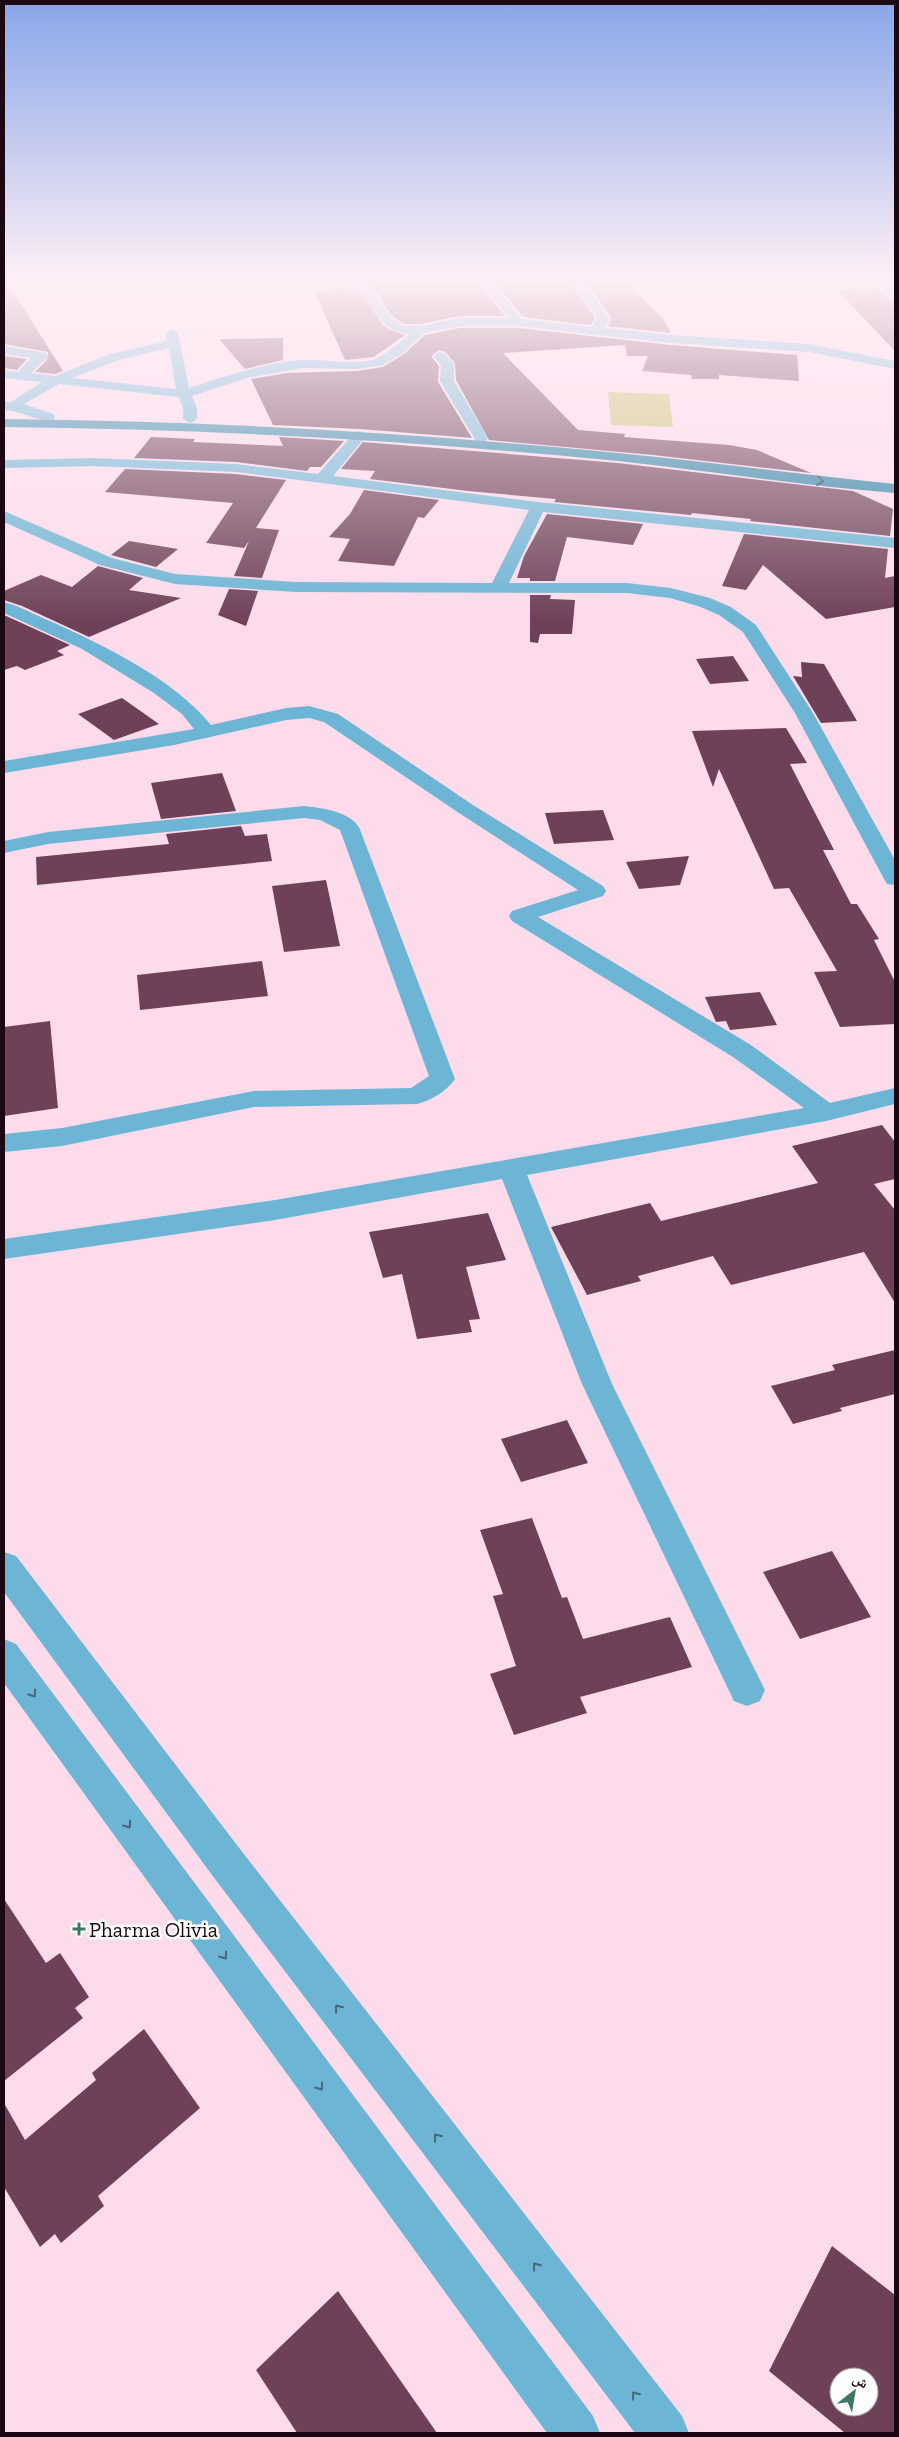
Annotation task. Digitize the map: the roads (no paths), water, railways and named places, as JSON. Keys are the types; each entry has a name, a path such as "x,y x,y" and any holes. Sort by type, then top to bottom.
{"main road":[{"path":"4,416 190,419 341,426 481,438 879,481 895,489"},
{"path":"4,423 148,425 360,435 879,481 895,476"}],"street":[{"path":"11,406 17,404 30,394"},
{"path":"184,394 190,408 190,419"},
{"path":"455,394 481,438"},
{"path":"11,406 48,417"},
{"path":"323,478 360,435"},
{"path":"4,464 94,462 236,468 538,507 895,543"},
{"path":"497,588 538,507"},
{"path":"4,516 106,562 175,579 296,587 649,590 685,596 725,611 750,629 804,712 895,879"},
{"path":"4,607 88,645 161,689 189,710 206,732"},
{"path":"4,767 206,732 293,713 309,712 331,718 466,809 595,891 520,916 742,1052 776,1074 826,1113"},
{"path":"4,847 48,838 304,812 325,815 349,827 371,890 422,1018 442,1079 417,1096 254,1099 62,1137 4,1144"},
{"path":"4,1248 275,1210 512,1170 826,1113 895,1096"},
{"path":"512,1170 597,1384 747,1690"},
{"path":"4,1566 226,1862 665,2433"},
{"path":"4,1655 576,2433"}],"place":[{"name":"Pharma Olivia","path":"79,1929"}]}
